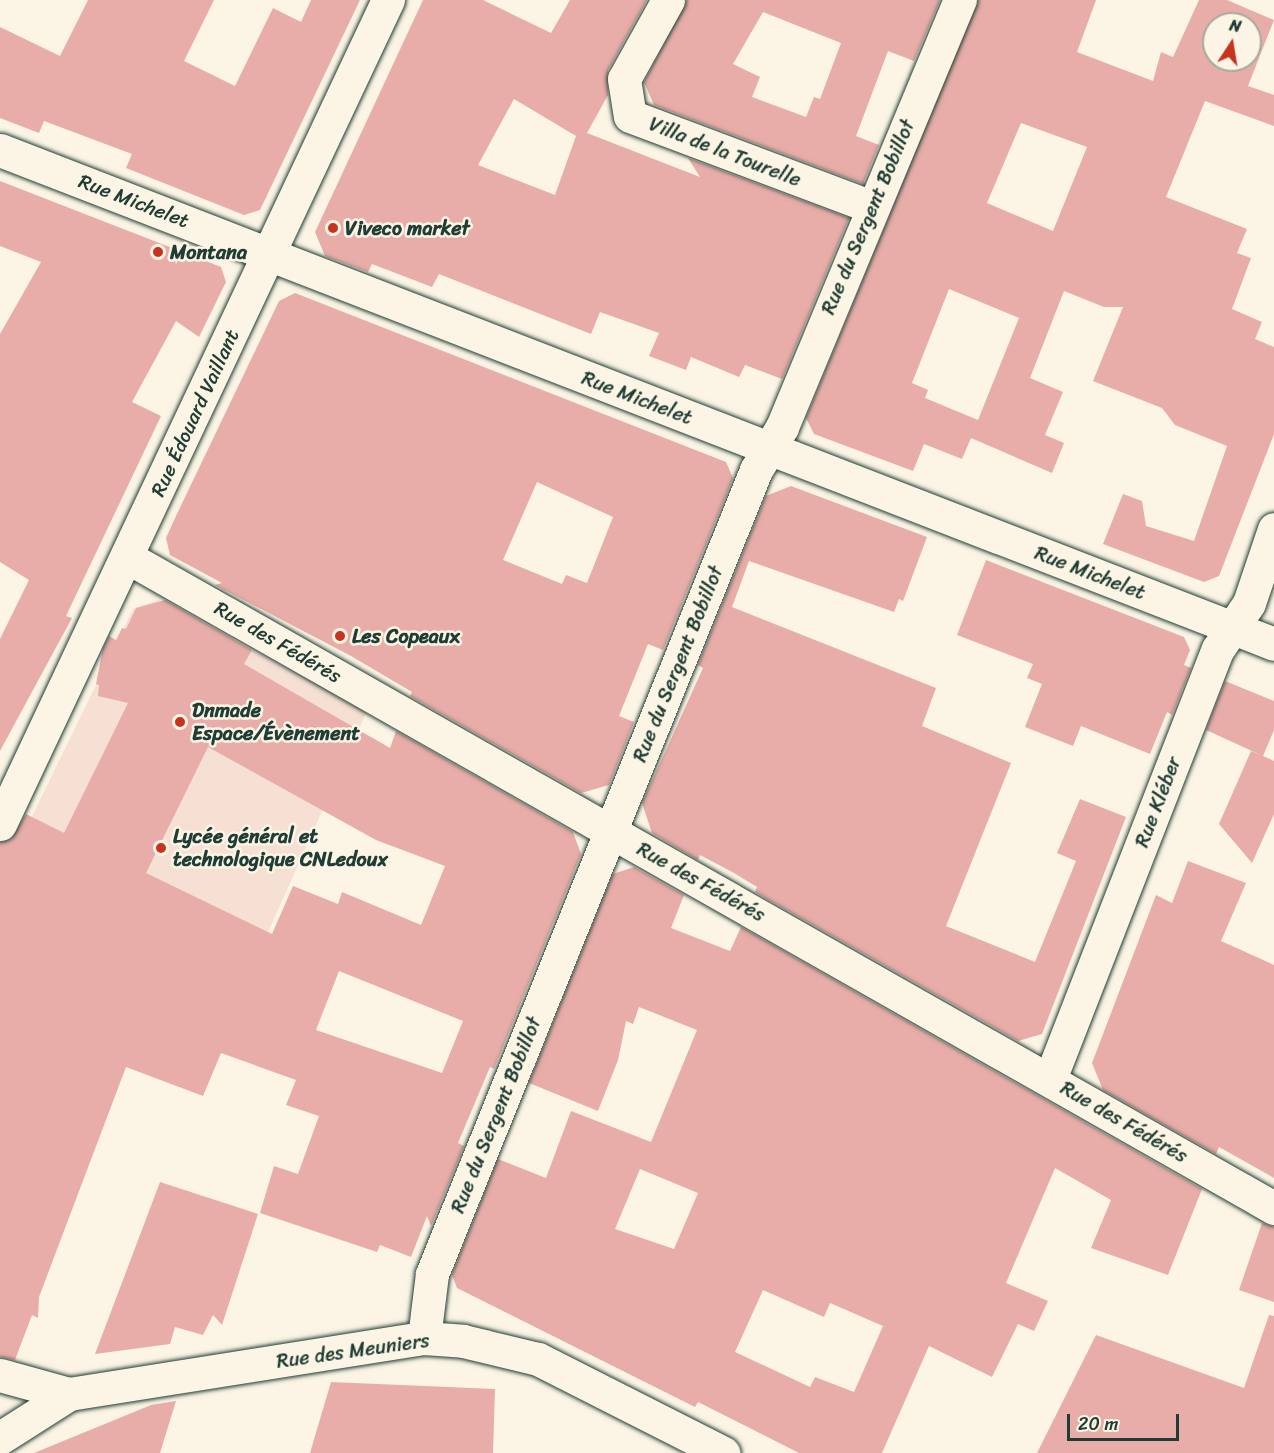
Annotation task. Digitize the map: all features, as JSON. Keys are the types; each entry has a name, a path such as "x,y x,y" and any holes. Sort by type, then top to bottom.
{"street":[{"name":"Rue Édouard Vaillant","path":"0,824 128,557 388,0"},
{"name":"Villa de la Tourelle","path":"668,0 624,79 630,116 872,207"},
{"name":"Rue du Sergent Bobillot","path":"424,1338 432,1274 768,449 782,427 960,0"},
{"name":"Rue Michelet","path":"0,150 1274,644"},
{"name":"Rue Kléber","path":"1050,1079 1218,649 1249,603 1274,529"},
{"name":"Rue des Fédérés","path":"128,557 1274,1208"},
{"name":"Rue des Meuniers","path":"0,1375 69,1394 424,1338 463,1341 538,1359 723,1453"},
{"path":"0,1438 69,1394"}],"shaded area":[{"name":"Lycée général et technologique CNLedoux","path":"158,600 367,711 213,1055 0,882 133,609"}],"building":[{"path":"88,0 214,0 184,61 235,86 273,8 301,22 311,0 360,0 260,210 244,215 126,168 132,154 44,121 39,133 0,118 0,27 60,56"},
{"path":"423,0 483,0 551,33 570,0 647,0 608,70 608,95 587,133 700,177 688,158 849,218 782,379 745,365 739,377 691,357 686,370 649,356 659,333 600,312 591,334 439,274 432,287 372,264 368,272 325,256 315,232","holes":["514,99 576,136 555,195 478,165"]},
{"path":"687,0 940,0 914,61 888,51 856,136 879,145 863,184 654,105 644,82","holes":["763,12 841,43 820,99 814,97 806,117 752,97 760,77 733,64"]},
{"path":"978,0 1096,0 1077,52 1153,81 1161,52 1173,57 1199,0 1227,0 1255,12 1202,12 1202,72 1254,72 1248,86 1274,95 1274,126 1205,101 1166,197 1247,229 1237,253 1251,258 1232,309 1262,322 1255,339 1274,347 1274,434 1219,576 1204,582 1103,544 1123,494 1142,501 1146,526 1194,541 1227,446 1175,425 1162,408 1093,381 1123,307 1104,307 1064,291 1030,378 1063,392 1045,435 1064,443 1052,473 971,438 962,459 924,444 913,471 814,434 806,418","holes":["1021,123 1087,147 1053,231 987,203","949,289 1019,318 978,420 925,398 928,390 912,383"]},
{"path":"1262,15 1274,20 1262,50"},
{"path":"0,181 221,267 226,282 199,337 176,321 132,402 161,416 66,616 72,618 0,751 0,639 29,580 0,562 0,334 41,262 0,246"},
{"path":"295,293 726,462 733,478 663,650 648,644 619,716 634,722 609,785 581,793 410,696 412,692 351,656 215,585 222,583 170,555 166,538 279,301","holes":["537,482 613,517 587,583 566,575 562,584 503,560"]},
{"path":"791,486 927,537 903,601 899,599 894,612 749,561 732,607 936,688 922,726 1011,763 946,926 1035,962 1076,861 1057,853 1080,799 1126,817 1042,1034 1018,1041 755,892 757,887 734,873 700,855 698,860 652,833 642,803 703,668 698,665 766,496"},
{"path":"986,560 1184,637 1190,650 1184,665 1191,668 1172,715 1167,712 1150,754 1081,726 1073,746 1025,727 1042,684 1027,678 1033,664 957,635"},
{"path":"165,600 252,650 244,664 390,748 396,731 573,832 581,854 494,1069 490,1067 458,1143 464,1146 431,1226 427,1216 411,1257 380,1245 377,1252 260,1213 274,1166 298,1174 319,1116 286,1105 296,1080 221,1053 203,1096 126,1067 39,1297 38,1318 32,1315 15,1360 0,1357 0,842 11,839 26,814 64,833 128,703 98,696 99,685 96,684 103,648 109,636 116,640 122,628 126,629 136,608","holes":["208,747 376,840 445,866 421,925 342,892 338,904 293,886 272,934 146,873","339,971 463,1021 442,1073 316,1030"]},
{"path":"1225,681 1274,701 1274,730 1263,756 1206,730"},
{"path":"1251,751 1274,761 1274,814 1252,863 1219,824"},
{"path":"1188,861 1246,883 1221,941 1274,965 1274,1178 1219,1147 1216,1154 1103,1090 1092,1063 1156,895 1172,903"},
{"path":"634,867 684,895 671,928 730,951 741,927 1202,1189 1168,1275 1091,1248 1111,1200 1055,1168 1006,1283 1048,1301 1034,1331 1018,1324 992,1377 929,1346 882,1453 799,1453 698,1402 695,1407 457,1288 452,1275 498,1159 546,1178 571,1111 651,1142 697,1030 639,1007 633,1024 626,1021 618,1060 598,1111 529,1083 613,874","holes":["640,1169 698,1193 674,1249 615,1229","763,1290 824,1317 830,1303 883,1326 854,1392 815,1377 810,1387 735,1352"]},
{"path":"160,1182 258,1214 222,1325 213,1315 203,1335 175,1327 170,1344 95,1354"},
{"path":"1262,1223 1274,1227 1274,1302 1239,1290"},
{"path":"1269,1315 1274,1316 1274,1453 1037,1453 1096,1335 1244,1388"},
{"path":"331,1382 495,1389 493,1453 310,1453"},
{"path":"176,1401 160,1453 34,1453 151,1405"}],"place":[{"name":"Viveco market","path":"333,228"},
{"name":"Montana","path":"158,252"},
{"name":"Les Copeaux","path":"340,636"},
{"name":"Dnmade Espace/Évènement","path":"180,722"},
{"name":"Lycée général et technologique CNLedoux","path":"161,848"}]}
